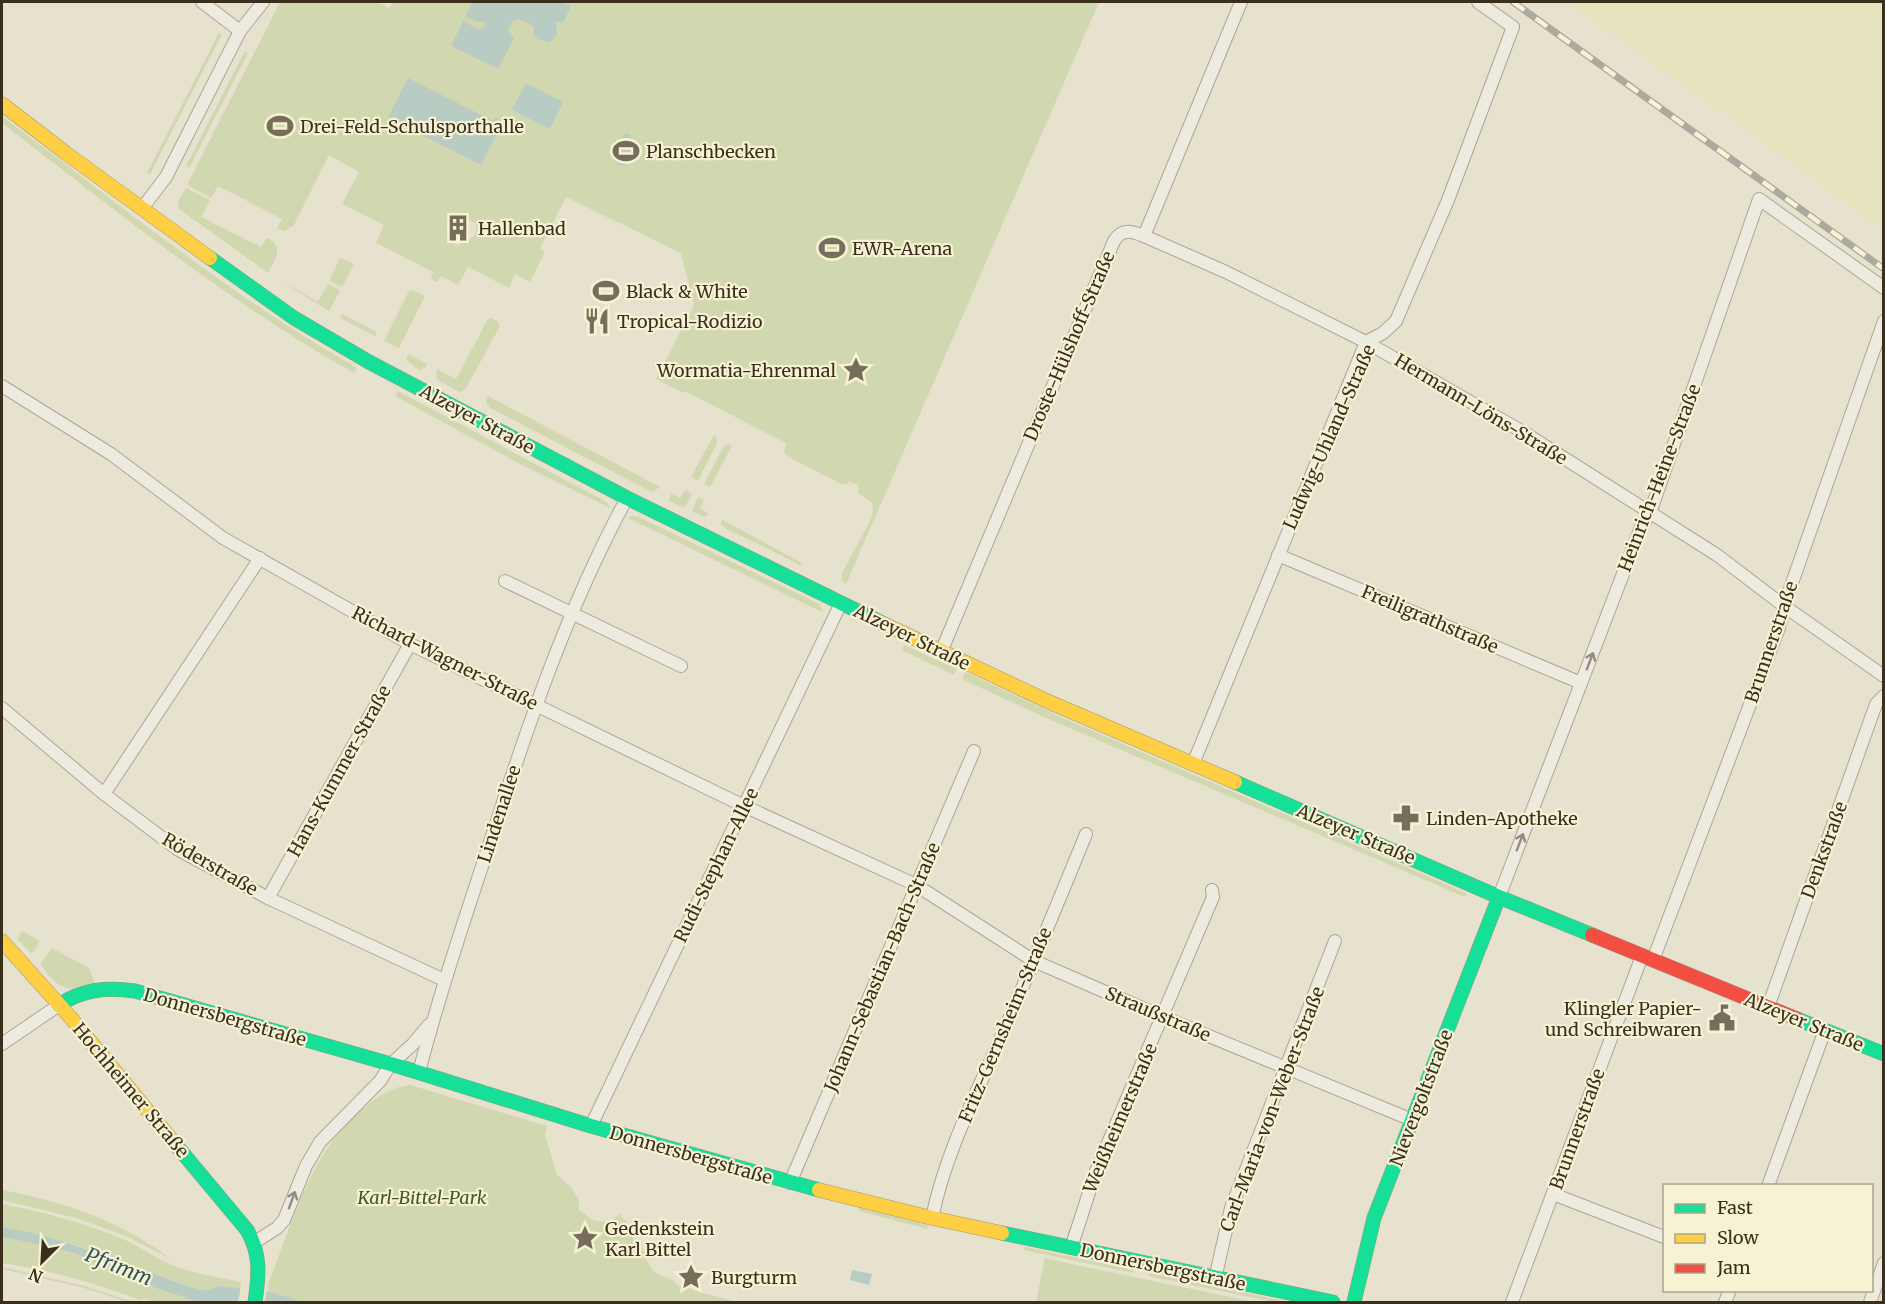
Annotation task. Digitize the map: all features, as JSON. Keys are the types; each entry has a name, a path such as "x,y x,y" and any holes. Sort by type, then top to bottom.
{"street":[{"path":"202,2 240,31"},
{"path":"143,207 166,177 240,31 262,2"},
{"path":"1144,236 1241,2"},
{"name":"Ludwig-Uhland-Straße","path":"1193,764 1366,342 1383,333 1396,321 1448,200 1513,27 1478,2"},
{"name":"Alzeyer Straße","path":"2,104 67,154 294,318 369,362 627,498 942,652 1193,764 1498,897 1884,1054"},
{"name":"Heinrich-Heine-Straße","path":"1498,897 1641,527 1650,513 1759,200 1884,288"},
{"name":"Droste-Hülshoff-Straße","path":"942,652 1114,241 1119,234 1128,231 1144,236"},
{"name":"Hermann-Löns-Straße","path":"1144,236 1226,272 1366,342 1523,432 1717,555 1784,606 1884,676"},
{"name":"Brunnerstraße","path":"1512,1302 1779,628 1784,606 1884,321"},
{"name":"Richard-Wagner-Straße","path":"2,386 111,454 224,538 410,644 744,806 916,885"},
{"name":"Lindenallee","path":"419,1072 444,980 535,705 572,614 627,498"},
{"name":"Freiligrathstraße","path":"1278,555 1581,683"},
{"path":"104,794 260,558"},
{"path":"505,581 681,666"},
{"name":"Rudi-Stephan-Allee","path":"591,1126 841,603"},
{"name":"Hans-Kummer-Straße","path":"268,898 410,644"},
{"name":"Denkstraße","path":"1768,1007 1876,704 1884,696"},
{"name":"Röderstraße","path":"2,708 104,794 177,849 268,898 444,980"},
{"name":"Johann-Sebastian-Bach-Straße","path":"790,1183 974,751"},
{"name":"Fritz-Gernsheim-Straße","path":"932,1218 943,1174 957,1138 1086,834"},
{"name":"Straußstraße","path":"916,885 1034,961 1412,1120"},
{"name":"Weißheimerstraße","path":"1071,1248 1096,1171 1213,897 1212,890"},
{"name":"Nievergoltstraße","path":"1354,1302 1374,1218 1498,897"},
{"name":"Carl-Maria-von-Weber-Straße","path":"1215,1279 1231,1208 1335,940"},
{"name":"Hochheimer Straße","path":"2,941 59,1005 255,1242"},
{"name":"Donnersbergstraße","path":"59,1005 82,993 104,988 117,988 419,1072 591,1126 790,1183 932,1218 1333,1302"},
{"path":"2,1044 59,1005"},
{"name":"Lindenallee","path":"255,1242 277,1228 284,1220 306,1166 320,1142 380,1081 391,1064 423,1033 434,1017"},
{"path":"1768,1184 1825,1030"},
{"path":"1553,1194 1663,1236"},
{"path":"255,1242 260,1265 255,1302"},
{"path":"1870,1302 1884,1263"}],"shaded area":[{"path":"1566,2 1883,2 1883,231 1757,138"}],"green space":[{"path":"280,2 377,2 389,8 393,2 1099,2 846,584 842,580 842,573 873,511 872,503 858,493 858,485 849,481 841,484 787,456 784,453 786,443 685,391 683,393 656,379 694,305 681,253 566,197 540,249 545,252 530,282 515,274 509,288 468,267 458,285 441,276 437,282 431,278 433,272 376,243 384,225 342,204 359,172 329,155 294,225 285,231 277,229 282,219 218,186 211,198 187,185","holes":["464,217 476,224 475,234 471,238 462,240 459,246 451,241"]},
{"path":"220,31 221,36 150,174 147,173"},
{"path":"245,51 248,53 189,168 186,166"},
{"path":"2,116 219,280 357,368 354,373 217,286 2,123"},
{"path":"186,188 210,200 201,217 261,247 267,238 276,245 277,253 268,273 179,209 178,201"},
{"path":"340,258 354,264 342,287 329,281"},
{"path":"279,280 318,302 328,284 340,290 329,311"},
{"path":"410,289 425,296 399,348 384,341"},
{"path":"342,314 377,332 375,336 340,318"},
{"path":"491,318 500,326 465,390 459,392 438,380 436,378 437,369 456,379 488,319"},
{"path":"408,354 427,364 425,368 419,370 406,360"},
{"path":"398,391 601,499 610,508 520,464 395,396"},
{"path":"488,396 660,487 652,492 490,408 486,402"},
{"path":"714,435 717,443 698,481 691,477"},
{"path":"728,444 732,446 710,487 704,484 724,446"},
{"path":"685,490 692,494 685,507 669,500 671,493 680,498"},
{"path":"698,497 704,500 700,508 709,514 705,517 692,511"},
{"path":"639,517 819,604 824,613 628,518"},
{"path":"721,519 804,564 800,565 725,528 721,525"},
{"path":"904,645 956,669 954,675 902,650"},
{"path":"965,672 1061,717 1466,893 1465,897 1042,716 962,679"},
{"path":"22,931 40,941 32,954 17,939"},
{"path":"52,948 89,968 95,984 69,988 63,987 52,979 40,964"},
{"name":"Karl-Bittel-Park","path":"410,1085 547,1126 545,1135 557,1175 571,1187 579,1200 579,1210 595,1221 611,1222 619,1214 630,1226 634,1242 640,1245 645,1253 643,1255 654,1272 674,1281 678,1286 684,1285 695,1291 738,1302 266,1302 269,1282 296,1211 317,1165 331,1143 346,1124 375,1099 391,1090"},
{"path":"2,1190 48,1200 91,1214 132,1233 171,1259 128,1237 76,1218 2,1200"},
{"path":"2,1204 49,1214 95,1228 125,1240 158,1259 178,1267 241,1282 240,1290 202,1290 79,1246 2,1227"},
{"path":"860,1208 928,1225 927,1229 859,1211"},
{"path":"2,1237 49,1246 84,1257 199,1302 155,1302 144,1298 140,1300 72,1278 2,1263"},
{"path":"1025,1247 1134,1270 1133,1273 1024,1250"},
{"path":"1045,1258 1062,1262 1254,1302 1036,1302"},
{"path":"2,1267 84,1286 134,1302 2,1269"},
{"path":"1149,1273 1290,1302 1274,1302 1148,1276"}],"water":[{"path":"473,2 561,2 571,6 563,23 555,21 557,33 555,38 549,42 537,39 534,35 534,26 519,19 512,21 508,31 514,38 498,69 451,46 463,21 480,30 485,27 484,21 477,22 465,16"},
{"path":"408,78 493,121 495,118 503,122 481,165 388,118"},
{"path":"526,83 563,102 550,129 512,110"},
{"name":"Planschbecken","path":"629,134 632,139 629,146 636,146 641,153 637,161 627,160 625,165 619,165 616,161 618,157 611,149 614,141 621,140 623,135"},
{"name":"Pfrimm","path":"2,1227 79,1246 202,1290 218,1286 270,1292 304,1302 199,1302 156,1288 77,1254 2,1237"},
{"path":"852,1270 872,1274 869,1285 850,1280"}],"pier":[{"path":"241,1286 267,1288 265,1302 238,1302"}],"railway":[{"path":"1513,2 1884,269"}],"traffic: fast":[{"path":"210,258 294,318 369,362 627,498 882,623"},
{"path":"1235,782 1592,935"},
{"path":"1354,1302 1374,1218 1499,897"},
{"path":"59,1005 86,992 96,990 135,991 401,1067 591,1126 819,1190"},
{"path":"1797,1019 1884,1054"},
{"path":"176,1145 252,1239 258,1265 255,1302"},
{"path":"1002,1233 1333,1302"}],"traffic: slow":[{"path":"2,104 210,258"},
{"path":"882,623 1047,701 1235,782"},
{"path":"2,941 71,1018 176,1145"},
{"path":"819,1190 1002,1233"}],"traffic: jam":[{"path":"1592,935 1797,1019"}],"place":[{"name":"Drei-Feld-Schulsporthalle","path":"280,126"},
{"name":"Planschbecken","path":"626,151"},
{"name":"Hallenbad","path":"458,228"},
{"name":"EWR-Arena","path":"832,248"},
{"name":"Black & White","path":"606,291"},
{"name":"Tropical-Rodizio","path":"597,321"},
{"name":"Wormatia-Ehrenmal","path":"856,370"},
{"name":"Linden-Apotheke","path":"1406,818"},
{"name":"Klingler Papier- und Schreibwaren","path":"1722,1018"},
{"name":"Gedenkstein Karl Bittel","path":"585,1238"},
{"name":"Burgturm","path":"691,1277"}]}
